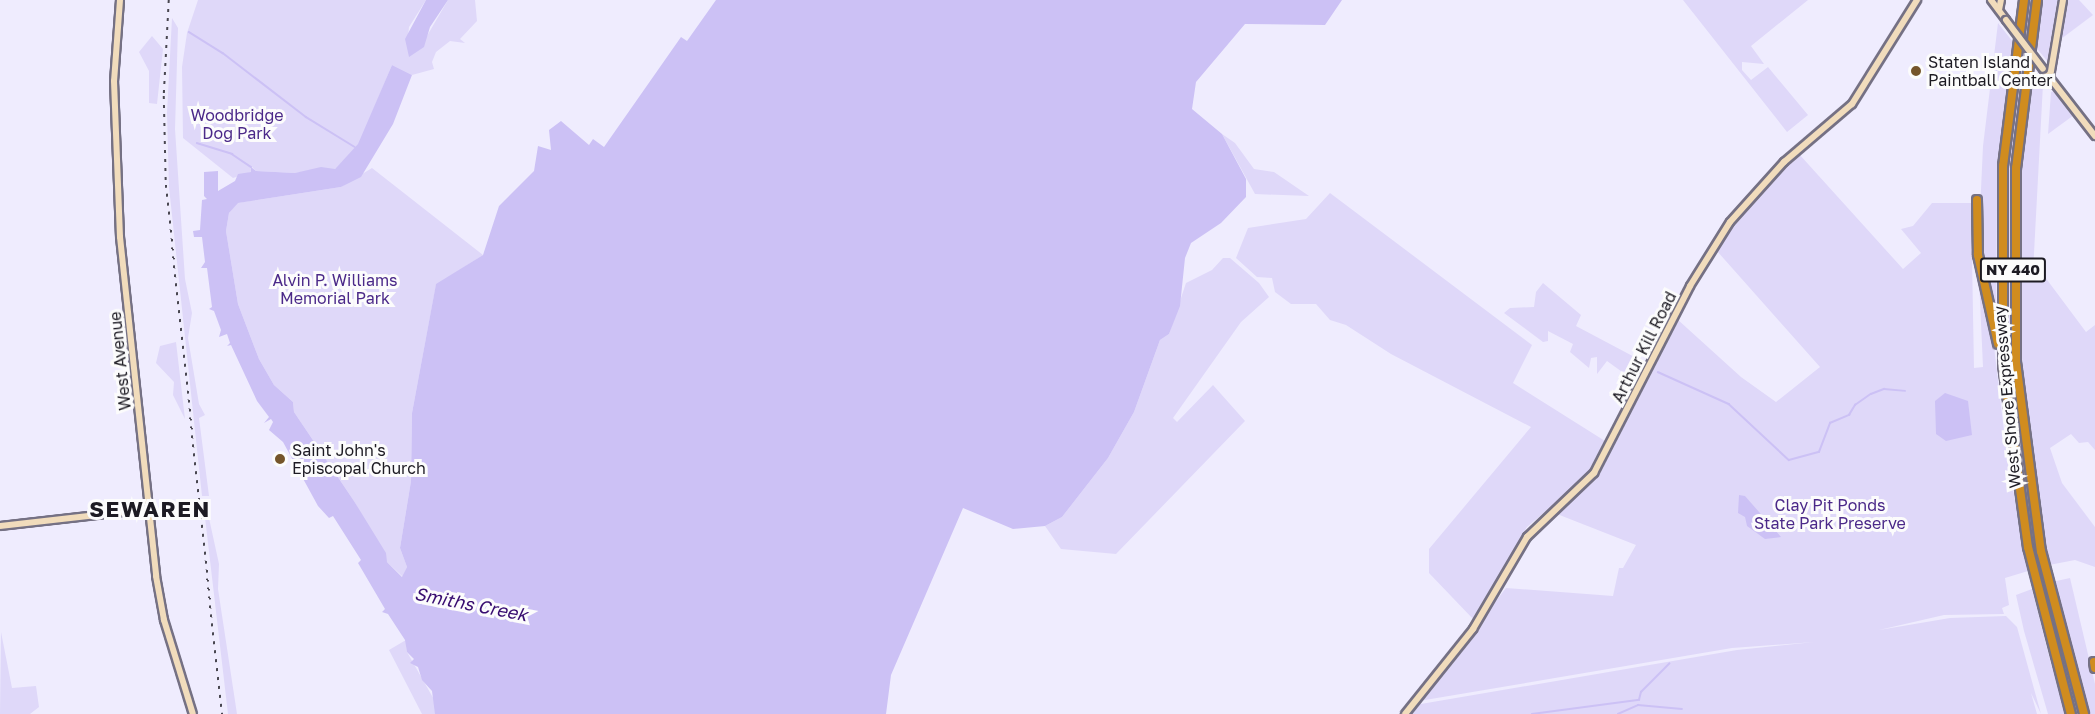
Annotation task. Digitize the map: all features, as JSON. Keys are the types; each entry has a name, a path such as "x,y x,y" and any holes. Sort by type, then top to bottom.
{"highway":[{"name":"West Shore Expressway","path":"2024,0 2002,187 2003,365 2028,547 2043,615 2071,714"},
{"name":"West Shore Expressway","path":"2037,0 2020,113 2013,271 2021,415 2039,540 2054,608 2084,714"},
{"path":"1977,200 1978,255 2003,365"}],"street":[{"name":"West Avenue","path":"120,0 115,142 120,237 149,509 164,620 193,714"},
{"name":"Arthur Kill Road","path":"1405,714 1473,628 1527,537 1594,474 1690,286 1730,222 1777,169 1852,104 1917,0"},
{"path":"1991,0 2095,136"},
{"path":"1999,10 2001,0"},
{"path":"2050,77 2063,0"},
{"path":"0,526 149,509"}],"green space":[{"name":"Woodbridge Dog Park","path":"198,0 426,0 409,27 407,47 424,41 448,0 475,0 477,21 460,39 465,43 450,41 436,52 432,62 434,69 412,75 392,65 359,144 335,169 295,173 256,171 252,167 251,172 233,178 183,138 182,67 187,33"},
{"path":"1683,0 1808,0 1751,46 1764,64 1742,62 1742,70 1751,80 1768,67 1808,115 1787,132"},
{"path":"2027,0 2034,0 2013,172 2010,312 2022,453 2041,568 2036,570 2005,343 2006,190"},
{"path":"2041,0 2058,0 2048,62 2034,45"},
{"path":"2065,0 2079,0 2093,15 2061,39"},
{"path":"172,18 178,28 175,129 185,279 192,313 188,338 199,404 205,415 199,418 209,496 202,496 169,187 167,113"},
{"path":"1998,23 2013,42 1997,196 1996,319 1980,253 1980,211 1983,146"},
{"path":"152,36 163,49 157,104 149,103 149,71 139,52"},
{"path":"2031,65 2043,84 2033,272 2042,273 2086,332 2095,325 2095,450 2088,442 2079,443 2071,434 2050,448 2062,483 2095,527 2095,567 2075,560 2049,565 2036,501 2019,328 2019,195"},
{"path":"2054,91 2074,115 2048,134 2051,92"},
{"path":"1222,134 1235,143 1254,169 1274,172 1309,196 1255,194"},
{"name":"Clay Pit Ponds State Park Preserve","path":"1799,154 1903,269 1921,253 1901,229 1913,226 1932,203 1971,203 1974,368 1983,367 1979,279 1993,338 2007,457 2028,571 2005,578 2009,605 2002,608 2004,614 1944,615 1879,630 1950,618 2006,616 2017,627 2041,714 2031,693 2037,714 1408,714 1415,705 1737,650 1814,642 1732,648 1419,701 1506,588 1613,596 1619,568 1623,568 1636,545 1557,514 1597,478 1677,319 1741,377 1776,402 1820,367 1717,251 1750,202"},
{"name":"Alvin P. Williams Memorial Park","path":"372,168 483,255 436,285 412,413 411,481 400,548 407,567 403,577 387,562 354,501 294,412 293,402 274,385 259,359 238,304 226,231 229,213 237,203 341,187"},
{"path":"1330,193 1532,345 1513,383 1605,441 1592,472 1527,527 1474,620 1429,573 1429,549 1531,427 1391,354 1346,325 1330,320 1316,304 1291,304 1275,292 1272,278 1257,277 1236,258 1248,228 1306,219"},
{"path":"1223,258 1230,258 1259,283 1269,297 1241,322 1173,418 1177,422 1213,385 1245,421 1116,554 1061,549 1045,526 1062,517 1108,458 1134,412 1160,340 1169,334 1186,283 1212,270"},
{"path":"1543,283 1581,315 1576,326 1642,361 1644,365 1636,382 1607,361 1597,374 1597,357 1591,358 1589,368 1570,352 1573,344 1548,331 1548,341 1543,342 1504,313 1510,308 1534,307 1536,292"},
{"path":"176,342 185,419 173,395 174,382 156,363 160,346"},
{"path":"204,509 207,509 219,564 218,589 237,714 228,714"},
{"path":"2070,578 2095,684 2095,714 2089,714 2083,696 2052,582"},
{"path":"2045,585 2081,714 2075,714 2039,587"},
{"path":"2032,589 2066,714 2048,714 2024,631 2016,595"},
{"path":"1,632 12,688 36,686 39,707 30,714 0,714"},
{"path":"406,640 407,652 436,703 435,714 422,714 389,650"}],"water":[{"path":"426,0 448,0 430,27 424,47 409,57 405,39"},
{"name":"Smiths Creek","path":"716,0 1342,0 1325,25 1245,24 1196,82 1192,109 1222,134 1246,179 1246,197 1221,223 1191,243 1185,258 1180,306 1169,334 1160,340 1134,412 1108,458 1062,517 1045,526 1013,529 963,508 891,675 886,714 435,714 432,691 422,680 418,667 410,663 414,659 407,652 405,640 388,614 382,612 385,609 358,563 361,560 333,516 329,518 318,506 283,442 269,430 273,422 271,419 264,423 269,417 257,401 231,345 227,346 230,343 227,334 219,337 221,330 214,311 209,309 212,307 207,268 201,268 205,262 202,237 194,237 193,231 200,230 202,200 207,199 204,196 204,172 218,171 218,191 235,181 238,174 251,172 251,167 256,171 295,173 321,167 335,169 358,144 392,65 412,75 393,124 361,177 341,187 238,203 229,213 226,231 238,304 259,359 274,385 293,402 294,412 354,501 386,553 387,562 402,577 407,567 400,548 411,481 412,413 436,284 483,255 499,206 534,171 538,146 551,150 549,130 561,121 589,145 593,139 604,147 681,37 687,41"},
{"path":"1945,393 1968,401 1972,435 1946,441 1936,434 1935,401"},
{"path":"1739,495 1745,496 1781,537 1765,539 1747,526 1745,517 1738,513"}],"waterway":[{"path":"189,32 223,53 306,117 355,147"},
{"path":"197,143 232,154 251,167"},
{"path":"1658,372 1729,404 1789,460 1819,452 1830,423 1849,415 1855,405 1871,394 1884,389 1905,391"},
{"path":"1532,714 1639,700 1641,692 1669,664"},
{"path":"1618,714 1638,705 1682,709"}],"railway":[{"path":"169,0 164,96 166,185 222,714"}],"place":[{"name":"Staten Island Paintball Center","path":"1916,71"},
{"name":"Saint John's Episcopal Church","path":"280,459"}],"district":[{"name":"SEWAREN","path":"150,509"}]}
